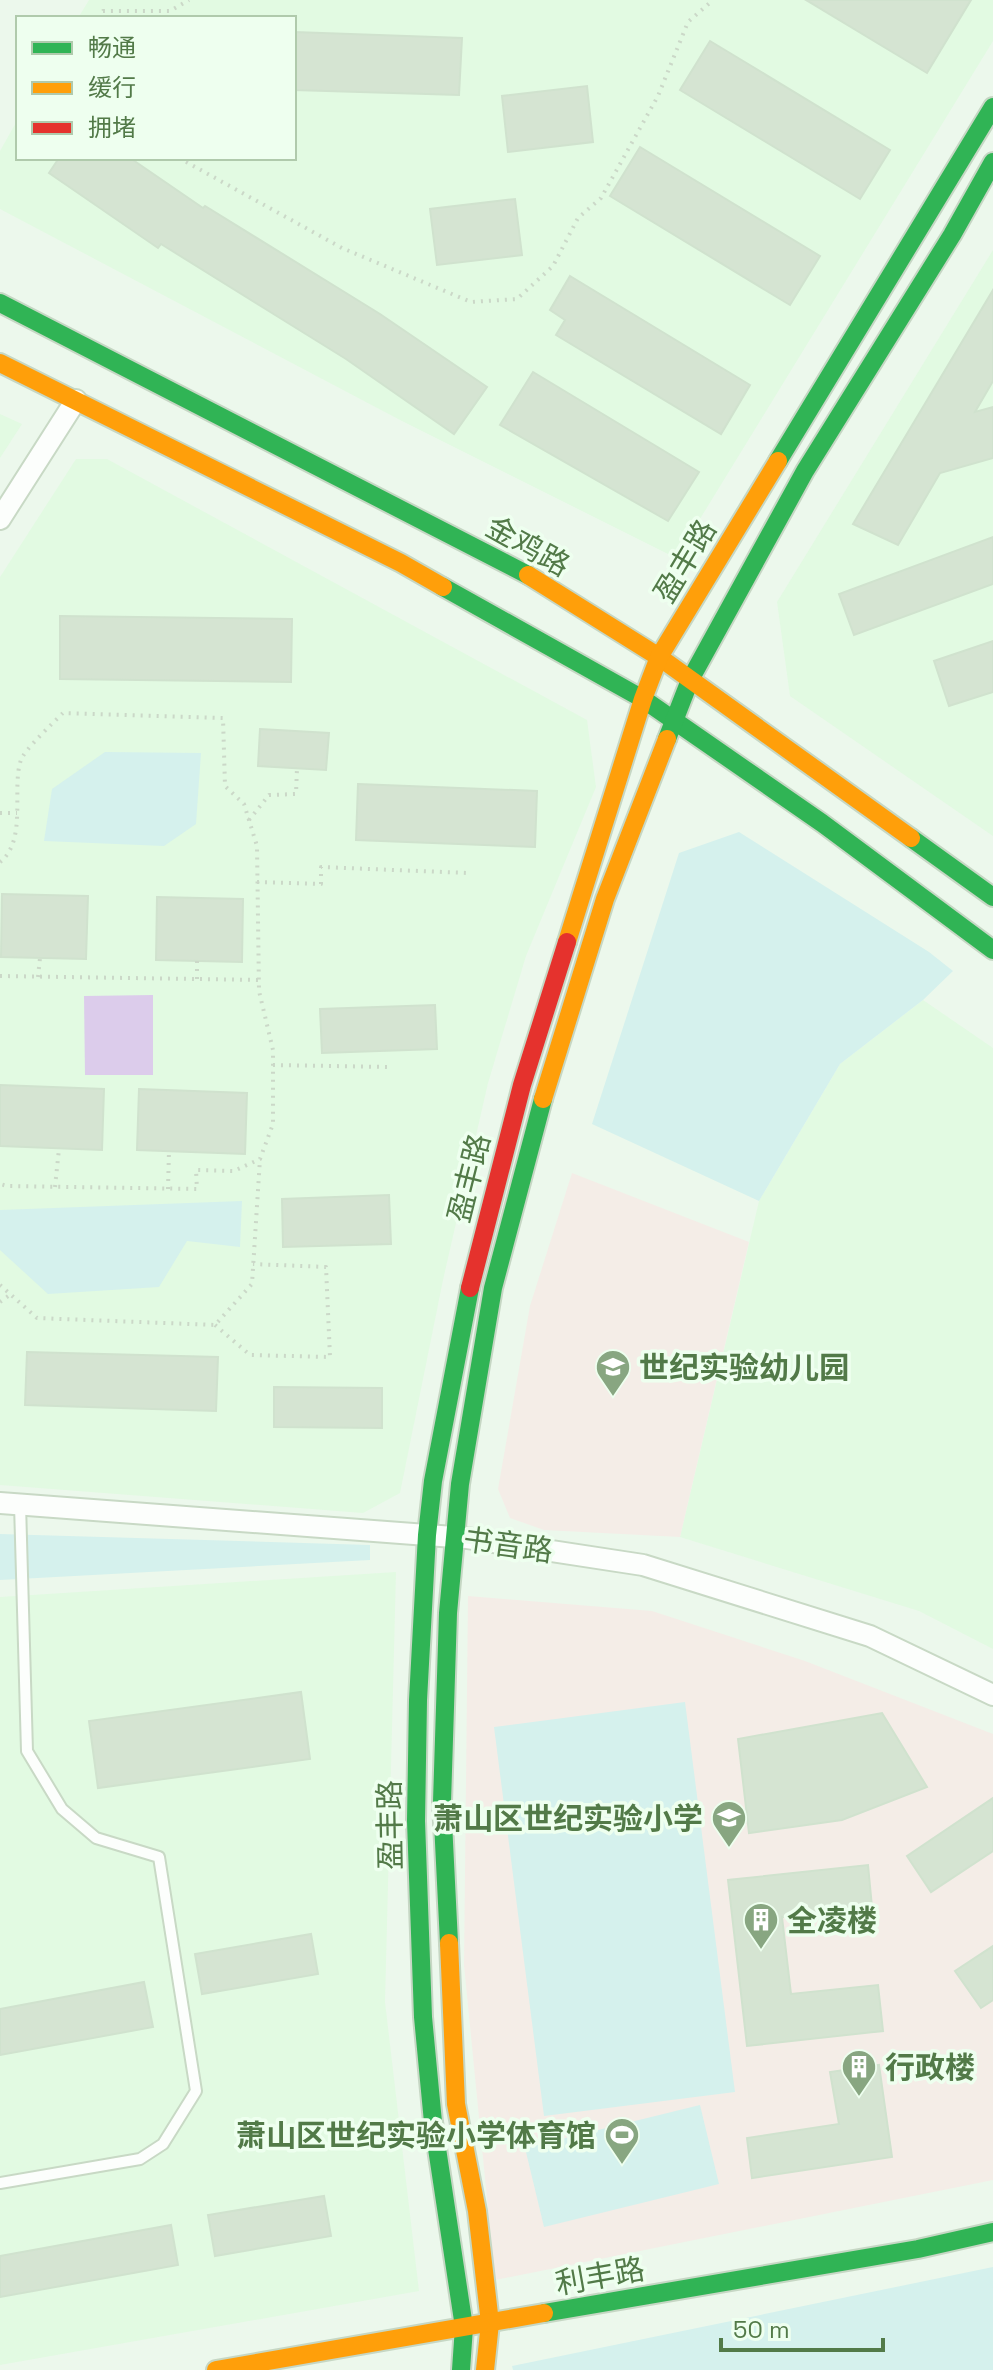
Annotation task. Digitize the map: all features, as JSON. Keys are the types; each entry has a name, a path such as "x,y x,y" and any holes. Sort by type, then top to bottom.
{"main road":[{"name":"盈丰路","path":"461,2370 464,2327 433,2122 423,2017 416,1821 418,1700 427,1535 433,1481 470,1287 518,1099 643,699 659,657 993,107"},
{"name":"盈丰路","path":"485,2370 490,2323 477,2211 456,2104 442,1802 448,1613 460,1484 493,1288 537,1125 605,899 690,680 805,471 952,235 993,162"},
{"name":"金鸡路","path":"0,303 535,579 659,657 993,897"},
{"path":"0,363 401,563 643,699 822,823 993,950"},
{"name":"利丰路","path":"216,2370 918,2249 993,2232"}],"street":[{"path":"0,519 76,400"},
{"name":"书音路","path":"10,1504 455,1537 643,1565 870,1636 993,1695"}],"lane":[{"path":"0,2183 140,2159 163,2144 196,2091 159,1857 96,1838 62,1809 27,1751 10,1504"}],"path":[{"path":"100,16 103,11 170,11 189,0"},
{"path":"183,160 342,248 471,302 517,299 553,266 578,218 601,198 658,96 688,22 713,0"},
{"path":"0,862 5,859 16,833 21,759 63,713 223,718 225,786 244,804 257,846 259,980 273,1050 273,1124 260,1159 252,1284 215,1325"},
{"path":"249,820 269,795 296,794 297,768"},
{"path":"0,813 17,813"},
{"path":"257,882 321,884 321,867 468,873"},
{"path":"38,977 40,958"},
{"path":"197,961 197,979"},
{"path":"0,976 259,980"},
{"path":"273,1065 390,1067"},
{"path":"55,1187 59,1149"},
{"path":"168,1189 169,1151"},
{"path":"0,1184 197,1189 196,1170 234,1171 260,1159"},
{"path":"0,1285 37,1318 215,1325 250,1355 330,1357 326,1267 253,1264"},
{"path":"0,1302 11,1294"}],"shaded area":[{"path":"89,0 993,0 993,41 676,558 400,420 0,209 0,151 16,123 16,160 296,160 296,16 79,16"},
{"path":"993,250 993,836 790,696 777,602"},
{"path":"0,414 22,424 0,458"},
{"path":"76,459 107,459 587,720 596,787 526,956 488,1083 443,1280 400,1493 363,1513 0,1485 0,577"},
{"path":"105,752 201,753 196,824 164,846 44,841 52,789"},
{"path":"739,832 929,952 953,971 923,1000 840,1064 759,1201 592,1124 679,853"},
{"path":"153,995 153,1075 85,1075 84,996"},
{"path":"923,1000 993,1048 993,1649 919,1611 680,1537 759,1201 840,1064"},
{"name":"世纪实验幼儿园","path":"572,1173 749,1242 680,1537 544,1530 510,1518 498,1489 530,1306"},
{"path":"242,1201 240,1247 187,1241 159,1287 48,1294 0,1250 0,1210"},
{"path":"0,1534 370,1545 370,1560 0,1580"},
{"path":"396,1572 385,2002 419,2291 0,2365 0,1597"},
{"name":"萧山区世纪实验小学","path":"468,1596 652,1611 805,1661 993,1734 993,2180 495,2280 464,1965"},
{"path":"685,1702 735,2092 544,2116 494,1727"},
{"name":"萧山区世纪实验小学体育馆","path":"700,2105 719,2184 544,2227 525,2148"},
{"path":"993,2267 993,2370 513,2370 512,2366"}],"building":[{"path":"806,0 971,0 927,73"},
{"path":"296,32 462,38 459,95 296,90"},
{"path":"710,41 890,150 860,199 680,90"},
{"path":"587,86 593,142 508,152 502,96"},
{"path":"640,147 820,256 790,305 610,196"},
{"path":"58,160 133,160 203,208 205,206 380,314 487,387 454,434 346,359 161,244 158,248 49,173"},
{"path":"515,199 522,255 437,265 430,209"},
{"path":"570,276 750,385 721,434 556,335 565,320 550,310"},
{"path":"993,290 993,381 975,412 993,407 993,458 940,473 898,545 853,524"},
{"path":"533,372 699,472 668,521 500,425"},
{"path":"993,537 993,584 854,635 839,594"},
{"path":"60,616 292,619 291,682 60,679"},
{"path":"993,641 993,692 949,706 934,661"},
{"path":"260,729 329,733 326,770 258,766"},
{"path":"358,784 537,791 535,847 356,840"},
{"path":"2,894 88,896 86,959 1,957"},
{"path":"157,897 243,899 242,962 156,960"},
{"path":"435,1005 437,1049 322,1053 320,1009"},
{"path":"0,1085 104,1089 102,1150 0,1146"},
{"path":"139,1089 247,1093 245,1154 137,1150"},
{"path":"389,1195 391,1244 283,1247 282,1199"},
{"path":"27,1352 218,1357 216,1411 25,1405"},
{"path":"274,1387 382,1388 382,1428 274,1427"},
{"path":"301,1692 310,1759 98,1788 89,1721"},
{"name":"萧山区世纪实验小学","path":"882,1713 927,1787 842,1820 749,1833 738,1739"},
{"path":"993,1798 993,1851 931,1892 907,1856"},
{"name":"全凌楼","path":"868,1865 872,1907 782,1917 791,1994 878,1985 883,2031 747,2046 728,1880"},
{"path":"311,1934 318,1974 202,1994 195,1954"},
{"path":"993,1946 993,2000 981,2008 955,1971"},
{"path":"144,1982 153,2027 0,2055 0,2009"},
{"name":"行政楼","path":"879,2065 892,2157 752,2178 747,2138 839,2124 830,2072"},
{"path":"324,2196 331,2236 215,2256 208,2215"},
{"path":"171,2225 178,2265 0,2297 0,2256"}],"traffic: fast":[{"path":"778,461 993,107"},
{"path":"667,739 690,680 805,471 952,235 993,162"},
{"path":"0,303 528,575"},
{"path":"443,587 643,699 822,823 993,950"},
{"path":"911,838 993,897"},
{"path":"449,1943 442,1802 448,1613 460,1484 493,1288 543,1099"},
{"path":"461,2370 464,2327 433,2122 423,2017 416,1821 418,1700 427,1535 433,1481 470,1288"},
{"path":"544,2313 918,2249 993,2232"}],"traffic: slow":[{"path":"0,363 401,563 443,587"},
{"path":"567,942 659,657 778,461"},
{"path":"528,575 659,657 911,838"},
{"path":"543,1099 605,899 667,739"},
{"path":"449,1943 456,2104 477,2211 490,2323 485,2370"},
{"path":"216,2370 544,2313"}],"traffic: jam":[{"path":"470,1288 522,1085 567,942"}],"place":[{"name":"世纪实验幼儿园","path":"613,1398"},
{"name":"萧山区世纪实验小学","path":"729,1849"},
{"name":"全凌楼","path":"761,1951"},
{"name":"行政楼","path":"859,2098"},
{"name":"萧山区世纪实验小学体育馆","path":"622,2166"}]}
